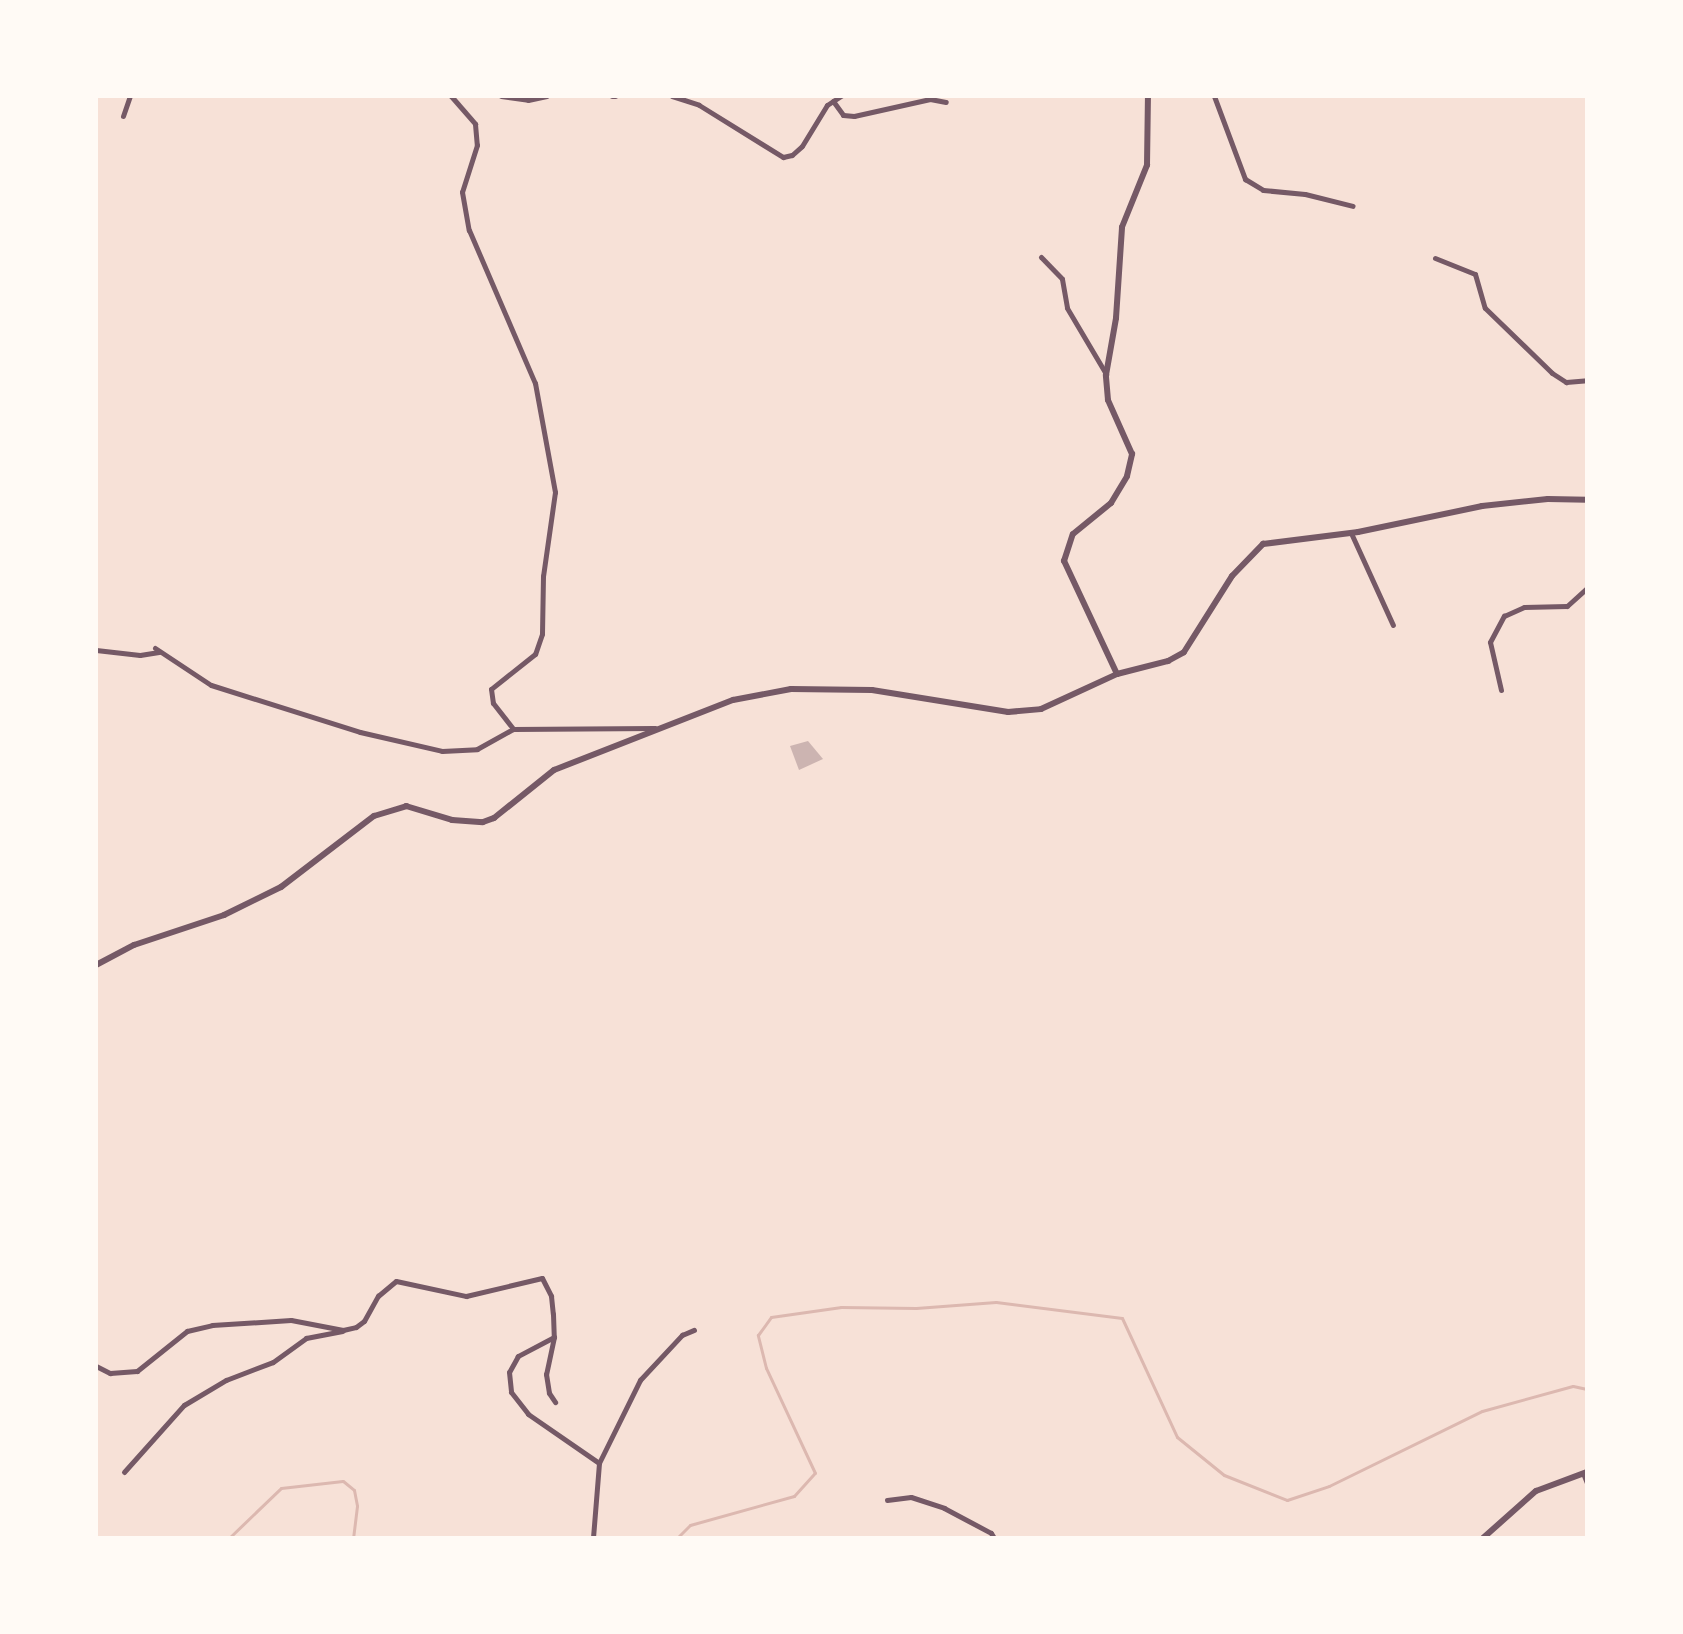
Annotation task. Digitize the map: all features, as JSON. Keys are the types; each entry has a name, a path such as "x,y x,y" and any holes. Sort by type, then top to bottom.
{"street":[{"path":"123,116 130,96"},
{"path":"451,96 475,124 477,145 462,192 469,230 535,383 555,492 543,576 542,634 535,654 491,689 493,703 513,729"},
{"path":"501,96 528,100 547,96"},
{"path":"672,96 699,105 783,157 792,155 802,146 818,117 841,96"},
{"path":"1117,674 1064,561 1073,534 1111,503 1127,476 1132,454 1108,400 1106,375 1116,318 1122,227 1147,165 1148,96"},
{"path":"1214,96 1245,179 1263,190 1305,194 1353,206"},
{"path":"833,101 843,115 854,116 930,99 946,102"},
{"path":"1041,257 1062,279 1067,308 1106,375"},
{"path":"1435,258 1475,274 1485,308 1552,373 1566,382 1587,380"},
{"path":"96,965 134,945 224,915 281,887 374,816 406,806 452,820 483,822 494,818 554,770 733,700 791,689 872,690 1008,712 1041,709 1117,674 1168,661 1184,652 1232,576 1263,544 1351,533 1482,506 1548,499 1587,500"},
{"path":"1351,533 1393,625"},
{"path":"1501,690 1490,642 1504,616 1524,607 1567,606 1587,588"},
{"path":"96,650 140,655 157,650 211,685 360,732 442,751 477,749 513,729 655,728"},
{"path":"124,1472 184,1405 226,1380 273,1362 306,1338 343,1330 364,1321 378,1296 396,1281 466,1296 542,1278 551,1296 554,1337 546,1374 549,1393 555,1402"},
{"path":"96,1366 110,1373 137,1371 187,1331 212,1325 291,1320 343,1330"},
{"path":"593,1538 599,1463 640,1380 682,1335 694,1330"},
{"path":"554,1337 518,1356 509,1372 511,1392 528,1414 599,1463"},
{"path":"1483,1538 1536,1491 1585,1472 1587,1483"},
{"path":"887,1500 911,1497 944,1508 991,1533 994,1538"}],"building":[{"path":"808,741 823,759 799,770 790,746"}],"waterway":[{"path":"677,1538 690,1525 794,1496 815,1473 766,1368 758,1335 771,1317 841,1307 916,1308 996,1302 1122,1318 1177,1437 1224,1475 1287,1500 1329,1486 1482,1411 1573,1386 1587,1389"},
{"path":"229,1538 281,1488 343,1481 354,1490 357,1506 353,1538"}]}
